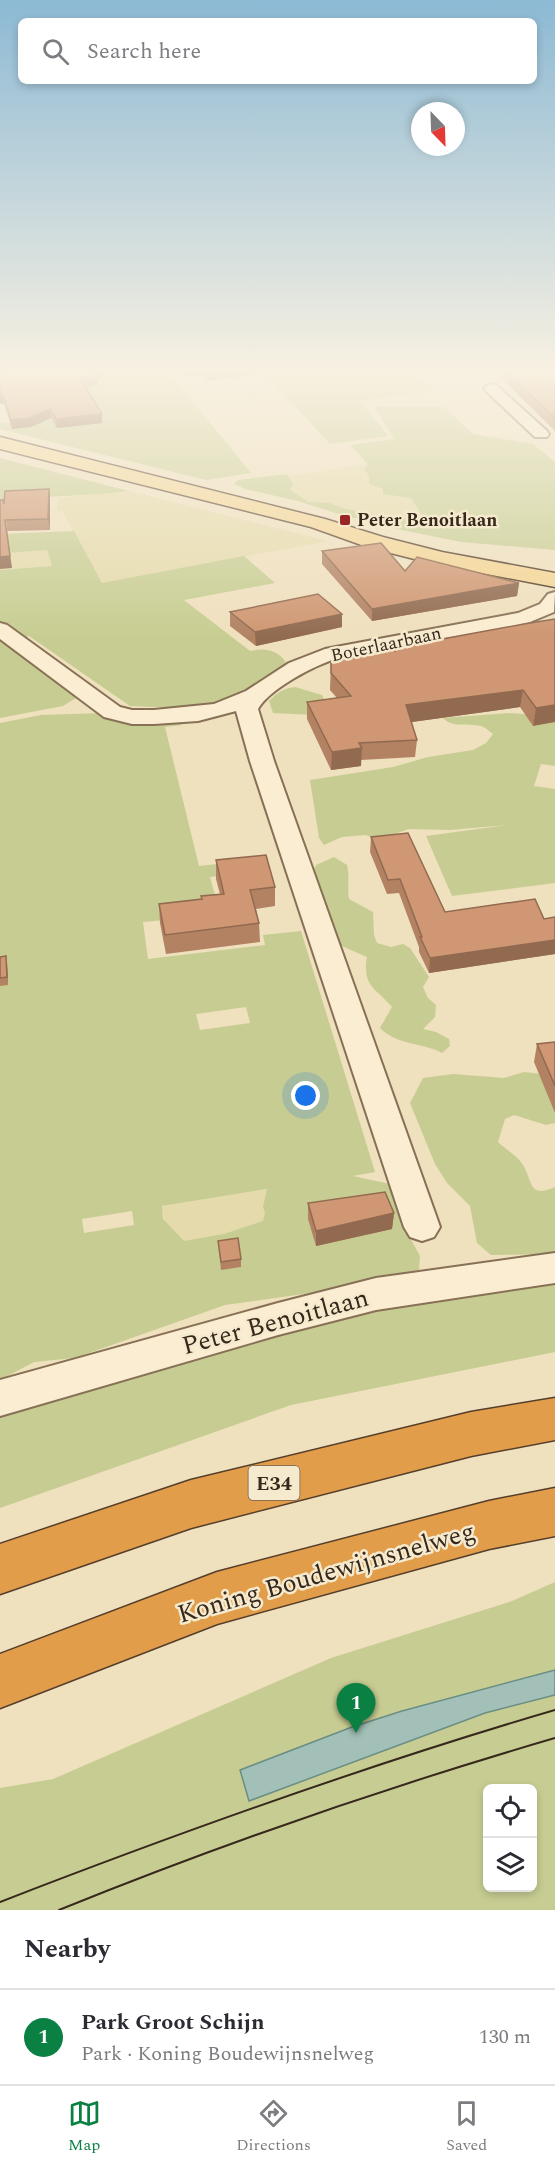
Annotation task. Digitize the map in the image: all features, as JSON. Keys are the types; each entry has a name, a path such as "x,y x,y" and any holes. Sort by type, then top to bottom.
{"highway":[{"name":"E34","path":"0,1569 191,1504 471,1434 555,1419"},
{"name":"Koning Boudewijnsnelweg","path":"0,1681 217,1598 489,1525 555,1512"}],"main road":[{"path":"71,460 318,523 431,546 555,566"},
{"path":"318,523 375,542 442,559 555,580"}],"street":[{"name":"Boterlaarbaan","path":"0,628 112,712 132,717 187,716 220,710 254,696 297,668 332,653 523,618 537,614 554,602"},
{"path":"254,696 247,709 262,761 422,1227"},
{"name":"Peter Benoitlaan","path":"0,1398 278,1319 376,1294 555,1268"}],"shaded area":[{"path":"368,464 431,511 420,527 305,502 285,489 283,477"},
{"path":"129,491 328,541 102,583 62,511 57,511 58,498"},
{"path":"47,550 52,566 0,570 0,553"},
{"path":"268,1189 277,1226 168,1246 162,1206"}],"green space":[{"path":"0,460 8,460 129,491 34,498 3,503 0,507"},
{"path":"126,460 241,460 251,473 206,480"},
{"path":"364,460 553,460 555,462 555,550 461,542 387,527 365,518 351,518 234,484 238,480 287,474 293,484 290,490 308,502 330,503 342,508 399,519 420,519 422,515 411,498 383,494 383,489 369,484 369,476 364,469 368,464"},
{"path":"74,531 102,583 244,556 275,583 184,600 250,651 267,650 278,654 288,667 226,703 173,708 130,706 29,636 22,638 0,623 0,570 52,566 47,550 6,553 0,534"},
{"path":"0,635 75,693 76,698 63,706 0,718"},
{"path":"295,687 322,695 327,705 315,715 273,713 269,701 281,691"},
{"path":"102,713 180,720 182,725 165,727 199,866 245,861 248,873 210,877 219,910 198,917 143,922 148,959 265,945 263,935 301,931 375,1172 353,1176 390,1184 401,1204 407,1232 420,1256 419,1270 339,1289 225,1305 75,1358 34,1362 0,1380 0,723 41,715","holes":["246,1007 250,1023 200,1030 196,1014","267,1189 263,1221 224,1234 184,1241 163,1219 162,1206","132,1211 134,1225 84,1233 82,1219"]},
{"path":"524,714 555,722 555,766 541,764 534,786 555,789 555,883 452,896 426,836 507,825 450,830 409,829 380,839 365,835 342,837 324,845 319,838 310,780 393,767 428,757 473,750 486,743 493,734 481,726 451,723 443,718"},
{"path":"334,857 347,865 349,899 373,912 374,935 377,943 391,947 403,944 410,948 429,977 423,987 428,998 436,1005 435,1017 423,1029 436,1032 449,1039 450,1046 442,1053 394,1038 380,1028 392,1007 368,981 367,957 337,944 312,875 316,865"},
{"path":"524,1072 542,1074 555,1081 555,1123 546,1125 514,1115 505,1119 498,1142 521,1162 536,1190 555,1187 555,1254 491,1255 477,1243 470,1206 447,1183 435,1164 410,1103 423,1078 453,1074 504,1078"},
{"path":"555,1283 555,1352 291,1405 0,1508 0,1416 187,1357 387,1304"},
{"path":"555,1582 555,1910 0,1910 0,1788 53,1779 331,1658 512,1601"}],"water":[{"path":"555,1670 555,1695 485,1713 249,1801 240,1770 352,1727 402,1711"}],"building":[{"path":"49,489 48,519 5,520 10,556 0,557 0,500 3,500 4,504 5,491"},
{"path":"381,543 405,571 417,557 519,583 372,609 322,551"},
{"path":"318,594 342,614 255,632 230,612"},
{"path":"555,619 555,705 536,708 523,690 406,705 417,740 359,743 362,748 332,752 307,702 351,696 331,673 331,661 391,648 395,651 399,647"},
{"path":"408,833 445,912 535,899 544,919 555,917 555,940 430,958 420,937 422,937 400,879 388,880 371,837"},
{"path":"266,855 275,887 250,890 259,923 165,935 159,904 224,894 216,860"},
{"path":"6,956 7,977 0,978 0,957"},
{"path":"555,1042 555,1086 537,1044"},
{"path":"385,1192 394,1213 316,1231 308,1203"},
{"path":"238,1238 241,1259 221,1262 218,1241"}],"tram line":[{"path":"0,1902 276,1800 415,1753 555,1710"},
{"path":"59,1910 182,1862 305,1818 430,1776 555,1738"}],"place":[{"name":"Peter Benoitlaan","path":"345,520"},
{"name":"Park Groot Schijn","path":"356,1733"}]}
